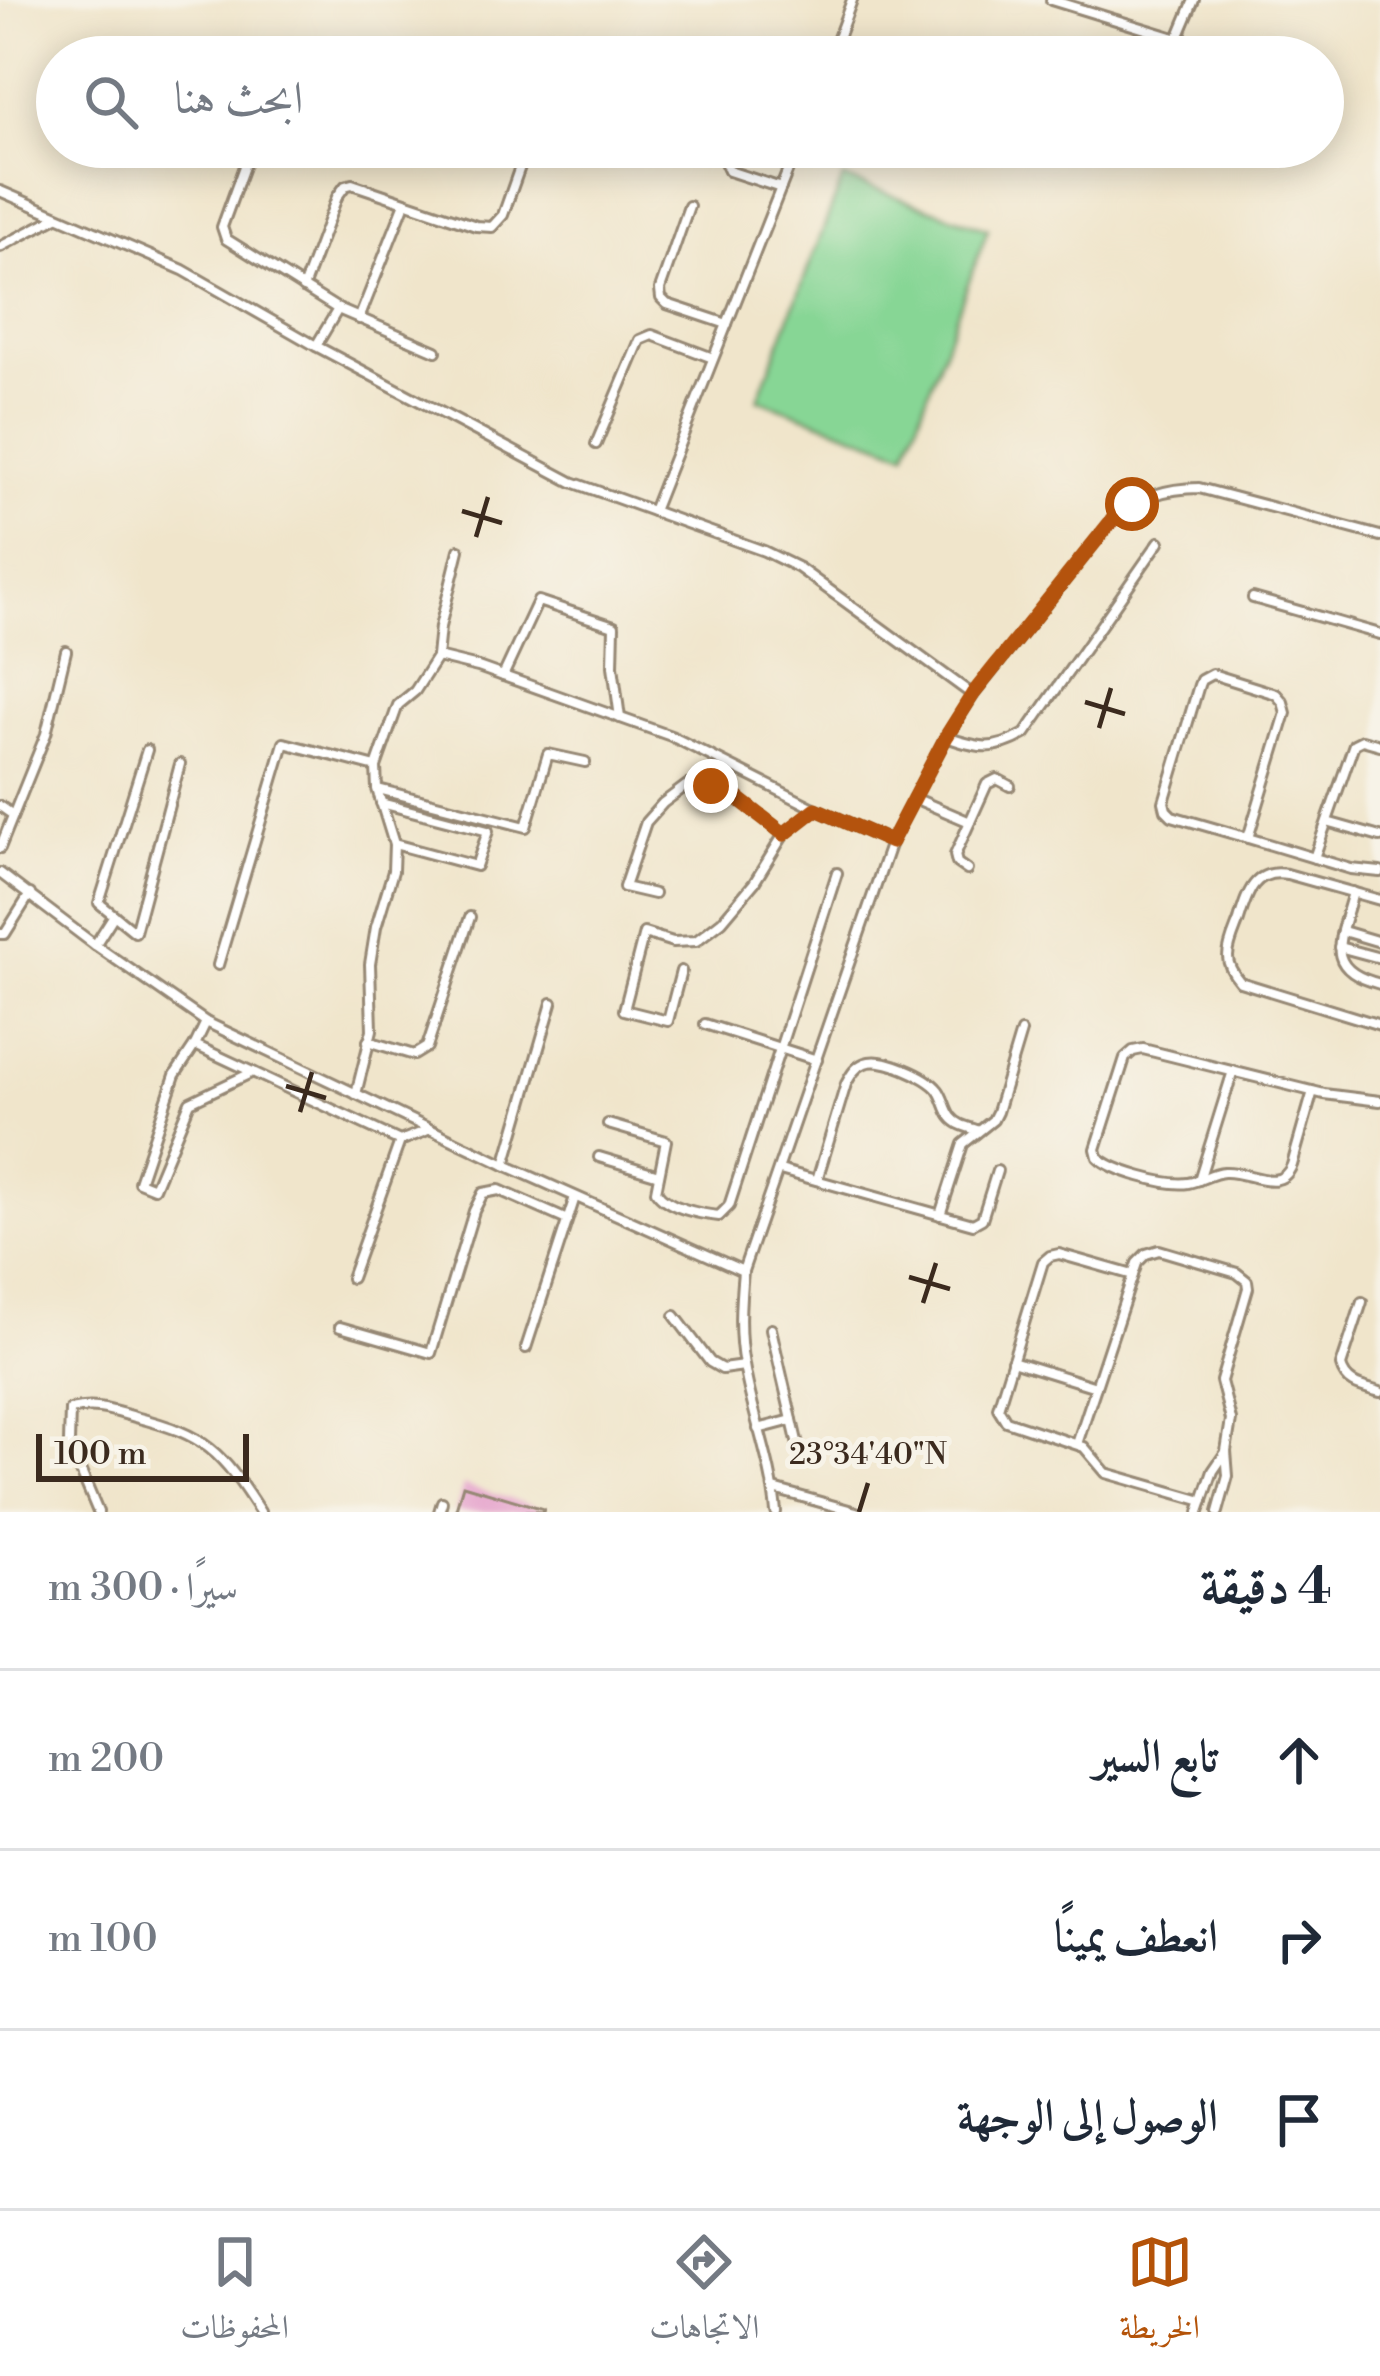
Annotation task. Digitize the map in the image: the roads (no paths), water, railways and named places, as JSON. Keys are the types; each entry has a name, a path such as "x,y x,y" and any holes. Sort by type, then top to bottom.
{"lane":[{"path":"839,36 852,0"},
{"path":"1051,0 1168,36"},
{"path":"1179,36 1194,0"},
{"path":"243,168 223,236 338,309 436,351"},
{"path":"304,288 340,190 352,184 476,226 492,227 502,215 519,168"},
{"path":"728,168 781,188"},
{"path":"653,511 789,168"},
{"path":"0,191 183,270 572,482 799,568 973,694"},
{"path":"359,319 405,202"},
{"path":"688,206 661,298 727,324"},
{"path":"0,247 58,216"},
{"path":"316,346 338,309"},
{"path":"596,444 640,340 652,335 713,358"},
{"path":"776,1512 744,1366 739,1321 743,1271 891,842 946,737 973,694 1114,518 1132,504 1176,488 1199,488 1380,536"},
{"path":"946,737 985,748 1006,745 1025,734 1159,542"},
{"path":"356,1094 372,1030 370,964 376,927 393,871 394,844 377,789 376,767 398,705 415,691 436,657 459,550"},
{"path":"1253,598 1380,634"},
{"path":"503,676 538,601 614,626 613,666 620,718"},
{"path":"0,848 46,734 66,651"},
{"path":"436,657 671,736 891,842"},
{"path":"1249,838 1286,713 1276,694 1212,674 1199,686 1164,802 1172,817 1351,869 1380,872"},
{"path":"1314,858 1354,744 1362,740 1380,745"},
{"path":"218,965 284,743 376,767"},
{"path":"147,751 99,903 135,932 180,764"},
{"path":"377,789 526,827 548,754 586,762"},
{"path":"968,870 957,863 955,855 989,781 1010,785"},
{"path":"654,894 624,887 646,822 687,785 711,786 735,796 784,834"},
{"path":"914,798 970,822"},
{"path":"381,803 488,831 476,866 394,844"},
{"path":"0,806 13,815"},
{"path":"681,971 668,1021 624,1010 644,933 673,942 697,941 733,909 784,834 816,809"},
{"path":"1327,822 1380,837"},
{"path":"0,873 206,1022 575,1198 743,1271"},
{"path":"608,1124 666,1141 656,1191 662,1199 719,1216 729,1206 837,873"},
{"path":"1380,900 1287,874 1262,875 1247,894 1228,957 1240,982 1380,1025"},
{"path":"1353,892 1340,958 1352,975 1380,984"},
{"path":"0,934 5,934 30,894"},
{"path":"95,945 114,915"},
{"path":"368,1041 414,1055 427,1047 470,917"},
{"path":"1343,931 1380,942"},
{"path":"1340,947 1380,958"},
{"path":"505,1165 552,1003"},
{"path":"206,1022 175,1075 140,1182 154,1188 190,1102 253,1072"},
{"path":"705,1024 817,1060"},
{"path":"940,1215 963,1144 997,1112 1021,1032"},
{"path":"195,1045 400,1142"},
{"path":"1313,1091 1288,1173 1282,1179 1226,1172 1170,1183 1111,1166 1098,1157 1098,1141 1125,1058 1143,1049 1313,1091 1380,1101"},
{"path":"817,1180 846,1084 861,1064 886,1063 929,1081 944,1099 951,1118 977,1130"},
{"path":"1198,1181 1233,1071"},
{"path":"350,1278 400,1142 429,1130"},
{"path":"599,1157 659,1175"},
{"path":"780,1170 967,1223 982,1219 997,1171"},
{"path":"340,1327 431,1352 483,1193 499,1190 567,1220"},
{"path":"526,1348 575,1198"},
{"path":"1077,1444 1137,1263 1159,1250 1237,1273 1246,1281 1246,1294 1221,1381 1231,1420 1228,1476 1218,1512"},
{"path":"1133,1275 1059,1254 1042,1262 1000,1400 1000,1415 1088,1450 1106,1473 1203,1501"},
{"path":"1362,1302 1341,1366 1350,1382 1380,1392"},
{"path":"676,1316 710,1362 722,1369 744,1366"},
{"path":"771,1329 799,1450"},
{"path":"1012,1361 1096,1387"},
{"path":"98,1512 69,1443 70,1410 90,1405 194,1435 212,1449 260,1512"},
{"path":"758,1430 792,1420"},
{"path":"1199,1512 1213,1471 1226,1451"},
{"path":"774,1489 856,1512"}]}
